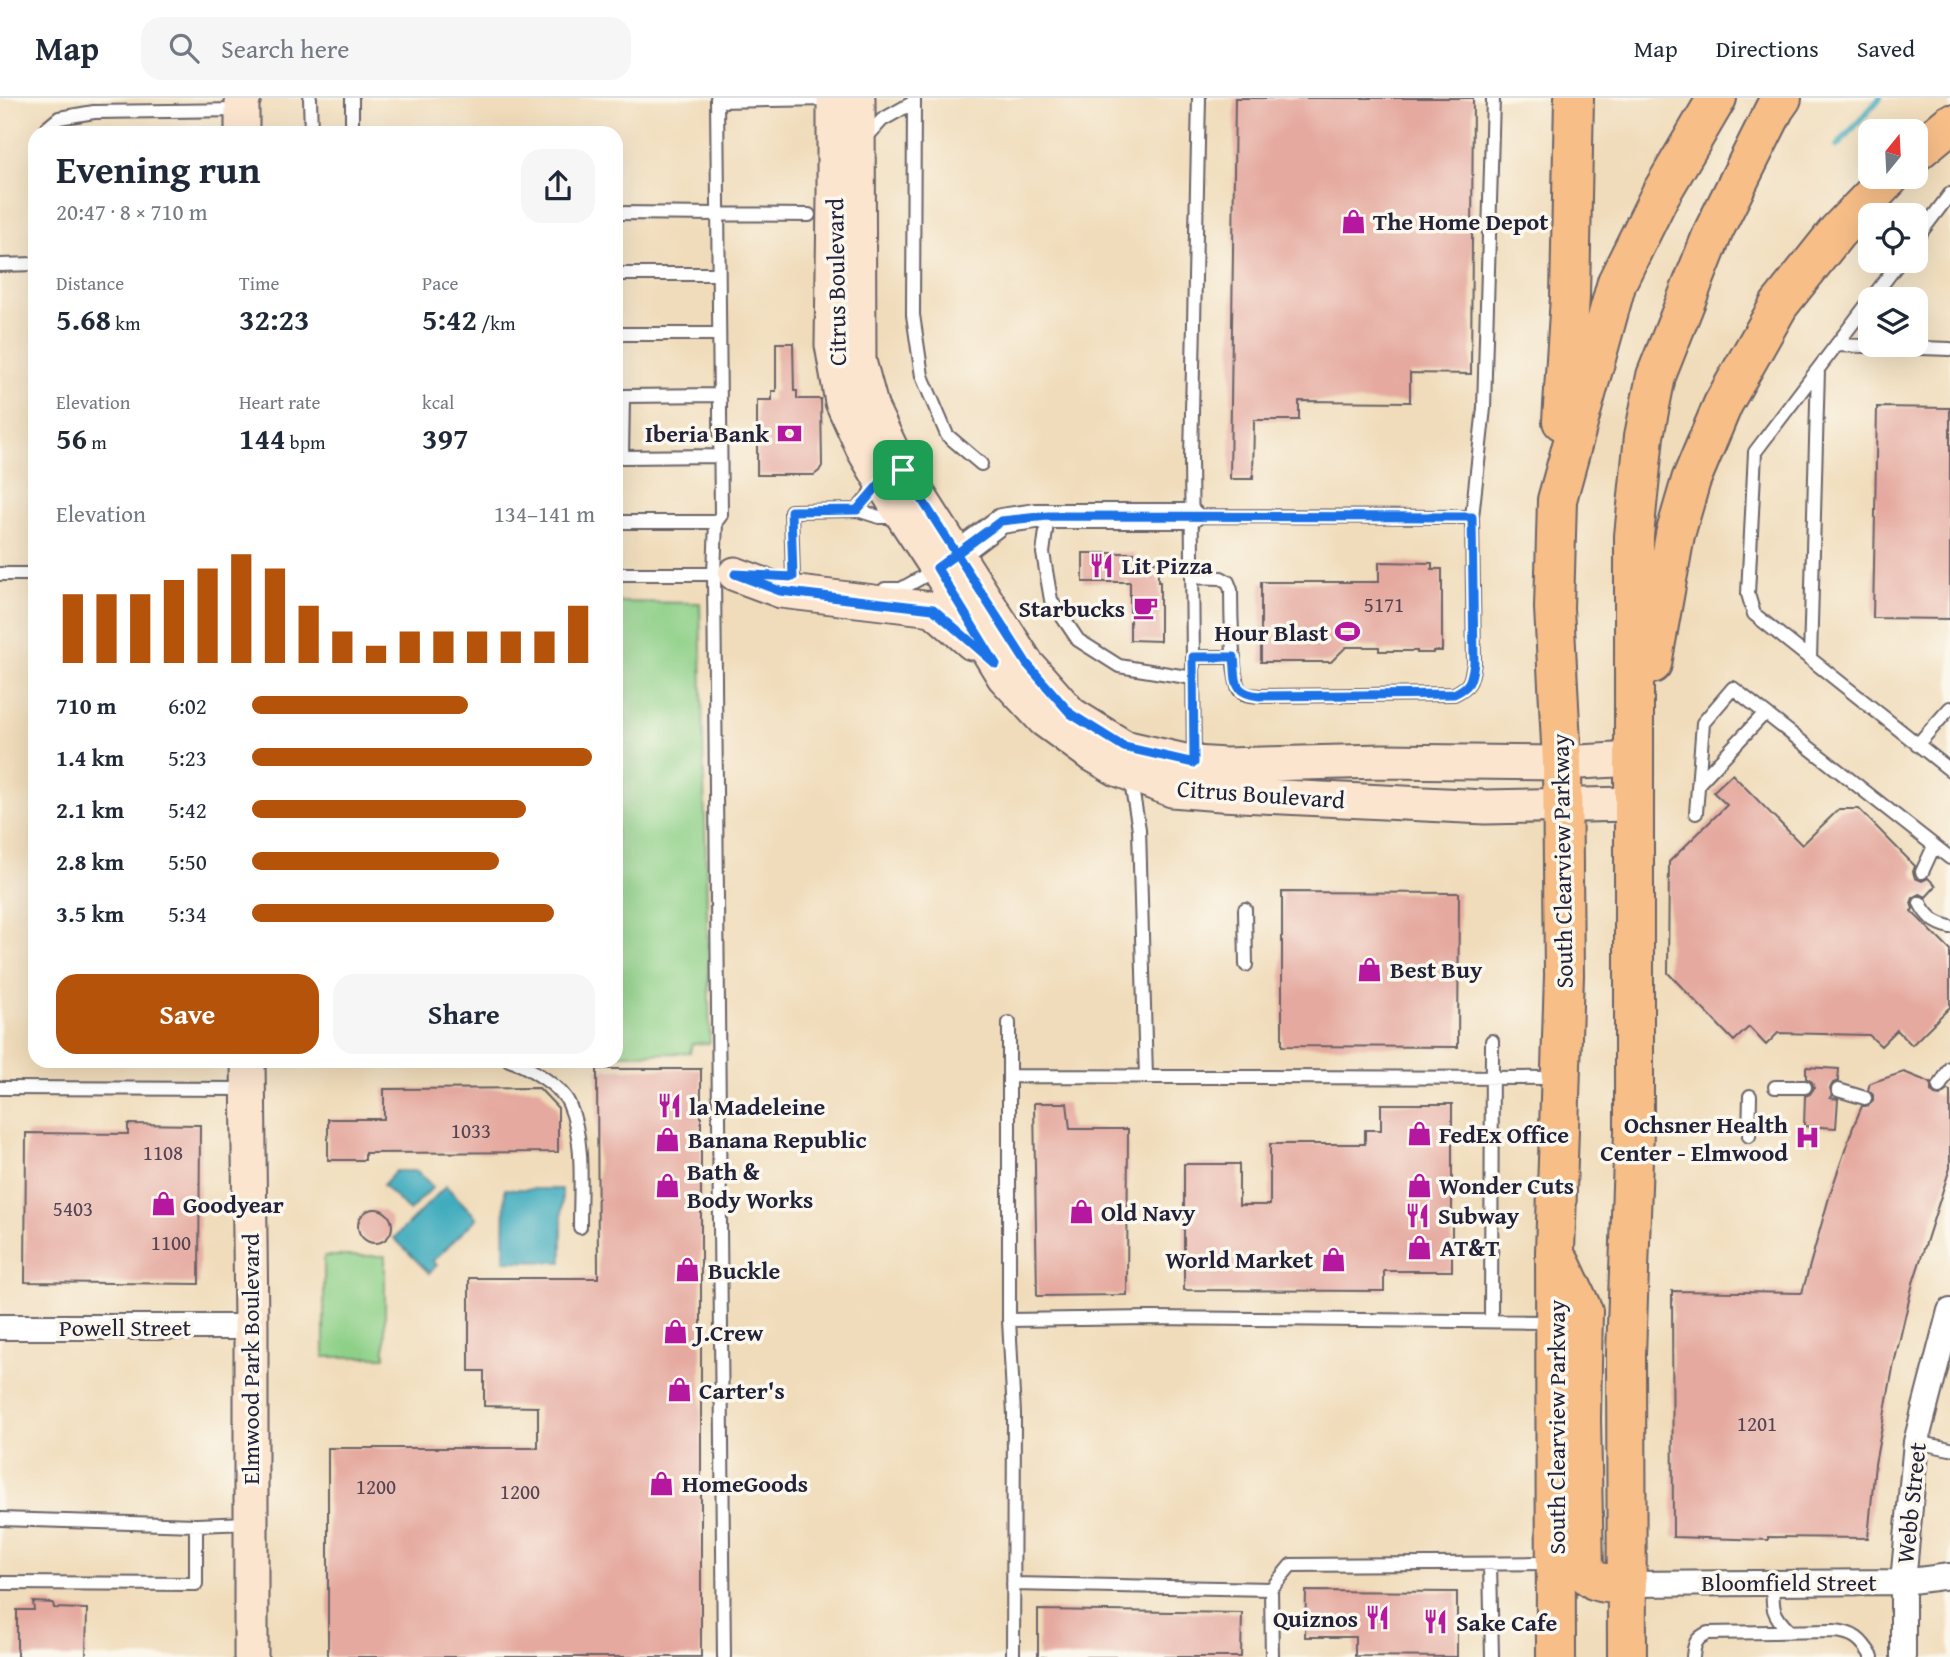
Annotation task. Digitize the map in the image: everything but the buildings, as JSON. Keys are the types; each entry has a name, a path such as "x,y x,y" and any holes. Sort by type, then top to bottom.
{"highway":[{"path":"1557,499 1570,297 1574,98"},
{"name":"South Clearview Parkway","path":"1556,1657 1556,1252 1564,975 1562,763 1555,608 1557,499 1617,282 1660,195 1717,98"},
{"path":"1627,1657 1626,1354 1633,1131 1634,536 1644,436 1657,376 1714,230 1782,98"},
{"path":"1928,142 1950,124"},
{"path":"1634,759 1675,535 1691,480 1723,404 1779,305 1836,232 1878,189"},
{"path":"1556,1252 1583,1311 1581,1418 1584,1570 1589,1578 1598,1583 1627,1584"}],"street":[{"name":"Citrus Boulevard","path":"834,98 832,345 842,402 864,451 892,475"},
{"name":"Citrus Boulevard","path":"858,98 859,360 892,475 947,562 1027,664 1071,714 1124,747 1194,763 1562,763 1634,759"},
{"path":"947,562 1001,521 1048,516 1191,516"},
{"name":"Citrus Boulevard","path":"947,562 996,664 1004,677 1044,720 1087,752 1129,774 1172,790 1485,807 1633,804"},
{"path":"724,574 780,591 933,609 996,664"},
{"name":"Elmwood Park Boulevard","path":"248,1075 251,1657"},
{"name":"Webb Street","path":"1903,1657 1903,1582 1916,1443 1948,1323"},
{"name":"Powell Street","path":"0,1327 251,1327"},
{"name":"Bloomfield Street","path":"1627,1584 1903,1582 1950,1576"}],"lane":[{"path":"310,98 311,126"},
{"path":"352,98 352,126"},
{"path":"724,1657 724,574 716,522 721,515 717,99 846,98"},
{"path":"1194,763 1191,516 1199,98"},
{"path":"1192,577 1221,578 1228,582 1238,688 1244,694 1454,694 1466,688 1474,663 1472,517 1484,408 1493,98"},
{"path":"858,148 882,121 914,100"},
{"path":"914,100 913,315 922,376 947,435 981,464"},
{"path":"49,126 59,118 94,112 245,106"},
{"path":"1928,223 1950,194"},
{"path":"623,213 809,215"},
{"path":"0,265 28,264"},
{"path":"1891,273 1755,452 1748,593 1754,614 1950,771"},
{"path":"623,274 719,274"},
{"path":"623,334 719,334"},
{"path":"1836,345 1950,349"},
{"path":"1810,659 1818,369"},
{"path":"623,396 719,395"},
{"path":"623,457 720,456"},
{"path":"857,510 892,475"},
{"path":"623,574 724,574 798,578 791,511 857,510 879,517 914,511"},
{"path":"1048,516 1043,553 1051,600 1078,639 1119,666 1193,678"},
{"path":"1191,516 1472,517"},
{"path":"623,522 716,522"},
{"path":"869,587 901,589 947,562"},
{"path":"0,574 28,574"},
{"path":"1193,657 1234,657"},
{"path":"1696,813 1703,723 1733,688 1950,859"},
{"path":"1917,745 1950,708"},
{"path":"1699,783 1765,713"},
{"path":"1129,774 1139,829 1146,1077"},
{"path":"1922,872 1934,846"},
{"path":"1920,903 1925,914 1932,920 1950,927"},
{"path":"1245,909 1246,965"},
{"path":"1009,1023 1009,1320 1014,1414 1013,1657"},
{"path":"1491,1321 1492,1041"},
{"path":"527,1068 546,1079 569,1101 579,1141 580,1227"},
{"path":"1939,1087 1950,1068"},
{"path":"0,1088 248,1075"},
{"path":"1010,1076 1561,1079"},
{"path":"1775,1087 1805,1087"},
{"path":"1838,1090 1865,1098"},
{"path":"1749,1136 1750,1096"},
{"path":"1009,1320 1162,1318 1556,1322"},
{"path":"1916,1443 1950,1449"},
{"path":"0,1519 196,1525 251,1523"},
{"path":"0,1583 196,1584 196,1525"},
{"path":"1490,1563 1492,1657"},
{"path":"1272,1657 1271,1589 1291,1565 1556,1563"},
{"path":"1773,1582 1772,1608 1779,1622 1789,1631"},
{"path":"1013,1584 1271,1589"},
{"path":"1757,1631 1772,1608"},
{"path":"1693,1657 1693,1645 1698,1637 1708,1633 1840,1631 1862,1641 1872,1657"}],"green space":[{"path":"623,602 700,603 710,1043 692,1044 690,1053 623,1054"},
{"path":"324,1256 385,1256 385,1357 324,1357"}],"water":[{"path":"396,1171 417,1171 433,1187 409,1211 383,1185"},
{"path":"446,1186 477,1218 433,1261 437,1265 429,1273 394,1238"},
{"path":"505,1189 562,1189 562,1262 504,1261"}],"waterway":[{"path":"1837,146 1880,98"}],"place":[{"name":"The Home Depot","path":"1353,221"},
{"name":"Iberia Bank","path":"789,433"},
{"name":"Lit Pizza","path":"1102,565"},
{"name":"Starbucks","path":"1145,608"},
{"name":"Hour Blast","path":"1348,632"},
{"name":"Best Buy","path":"1370,969"},
{"name":"la Madeleine","path":"669,1106"},
{"name":"FedEx Office","path":"1419,1134"},
{"name":"Ochsner Health Center - Elmwood","path":"1808,1138"},
{"name":"Banana Republic","path":"668,1139"},
{"name":"Bath & Body Works","path":"667,1185"},
{"name":"Wonder Cuts","path":"1419,1185"},
{"name":"Goodyear","path":"163,1204"},
{"name":"Old Navy","path":"1081,1212"},
{"name":"Subway","path":"1418,1215"},
{"name":"AT&T","path":"1420,1247"},
{"name":"World Market","path":"1333,1259"},
{"name":"Buckle","path":"688,1270"},
{"name":"J.Crew","path":"675,1332"},
{"name":"Carter's","path":"679,1390"},
{"name":"HomeGoods","path":"662,1483"},
{"name":"Quiznos","path":"1378,1618"},
{"name":"Sake Cafe","path":"1436,1622"}],"route":[{"path":"903,470 882,481 857,510 791,511 793,577 735,574 780,591 933,609 996,664 937,568 956,555 1001,521 1036,516 1472,517 1474,663 1471,679 1466,688 1454,694 1259,696 1244,694 1238,688 1234,657 1193,657 1194,763 1124,747 1071,714 1027,664 956,555 903,470"}]}
